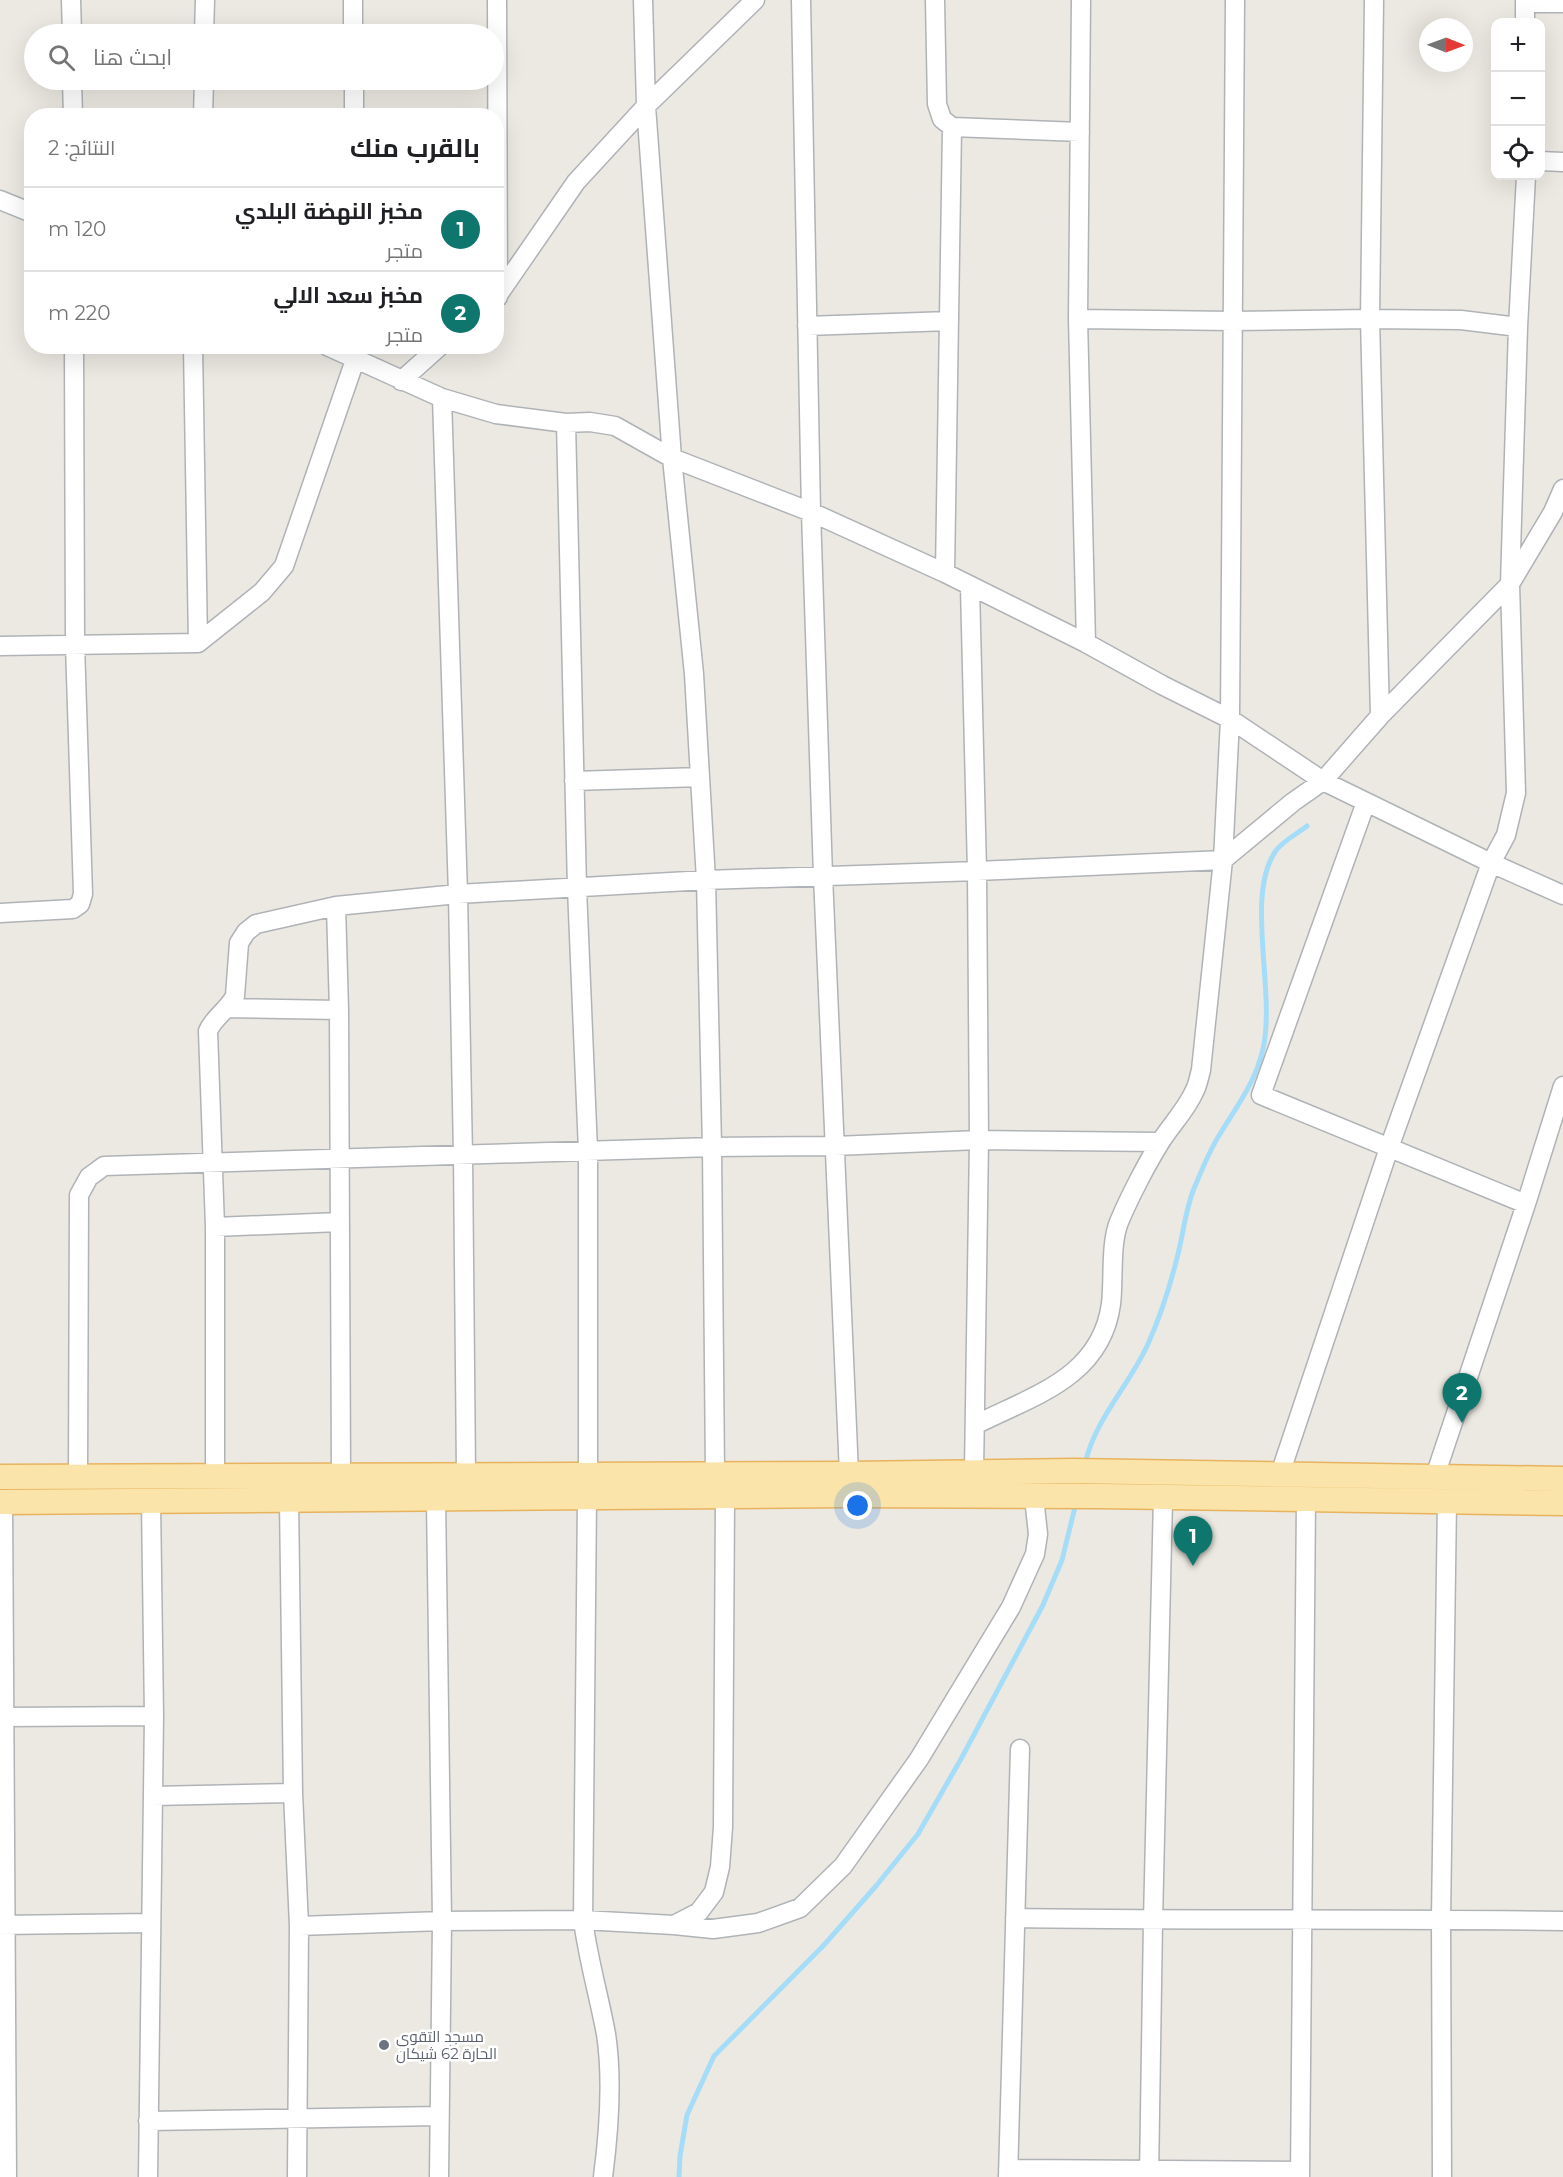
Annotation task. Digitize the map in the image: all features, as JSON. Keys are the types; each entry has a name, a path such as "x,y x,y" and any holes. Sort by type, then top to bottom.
{"main road":[{"path":"720,1486 849,1474 1074,1471 1563,1479"},
{"path":"0,1477 466,1475 588,1486 720,1486 1034,1497 1563,1503"},
{"path":"2,1502 436,1500 588,1486"}],"street":[{"path":"71,0 72,24"},
{"path":"204,24 205,0"},
{"path":"353,0 353,24"},
{"path":"497,0 497,24"},
{"path":"643,0 646,106 672,458 694,674 706,880 720,1486 724,1762 720,1867 714,1892 699,1912 674,1925"},
{"path":"504,288 576,182 646,106 755,0"},
{"path":"801,0 811,512 823,876 849,1474"},
{"path":"935,0 937,105 942,119 952,127 1080,132"},
{"path":"1081,0 1077,319 1086,643"},
{"path":"975,1425 1057,1385 1078,1369 1092,1354 1103,1334 1111,1305 1113,1241 1118,1224 1160,1142 1194,1092 1202,1070 1223,860 1230,719 1235,0"},
{"path":"1374,0 1370,319 1380,716"},
{"path":"1525,18 1525,2 1563,3"},
{"path":"72,90 73,108"},
{"path":"203,108 204,90"},
{"path":"354,90 354,108"},
{"path":"497,90 497,108"},
{"path":"945,573 952,127"},
{"path":"1545,161 1563,162"},
{"path":"1280,1474 1389,1148 1491,863 1506,835 1516,793 1510,584 1518,327 1526,180"},
{"path":"0,200 24,210"},
{"path":"1077,319 1461,320 1518,327"},
{"path":"807,326 949,321"},
{"path":"0,913 73,909 80,904 83,894 75,644 74,354"},
{"path":"193,354 198,643"},
{"path":"0,646 198,643 262,592 284,566 355,354"},
{"path":"357,354 401,381 442,398 496,414 566,423 590,422 615,426 672,458 811,512 945,573 1086,643 1230,719 1323,781 1491,863 1563,894"},
{"path":"401,381 431,354"},
{"path":"442,398 458,894 466,1475"},
{"path":"566,423 577,888 588,1151 584,1920 589,1961 606,2037 609,2087 607,2149 603,2177"},
{"path":"215,1476 213,1162 208,1031 211,1024 235,996 239,943 246,932 256,924 336,906 458,894 706,880 1223,860 1293,802 1323,781 1380,716 1510,584 1553,512 1563,489"},
{"path":"970,587 977,871 979,1140 974,1472"},
{"path":"574,782 700,777"},
{"path":"1366,802 1261,1095 1526,1204"},
{"path":"336,906 339,1010 341,1475"},
{"path":"226,1008 339,1010"},
{"path":"1435,1476 1563,1088"},
{"path":"78,1477 79,1195 89,1177 104,1166 979,1140 1160,1142"},
{"path":"214,1227 340,1222"},
{"path":"299,1926 442,1921 584,1920 713,1929 758,1923 800,1908 843,1866 919,1759 1011,1607 1035,1554 1038,1534 1034,1497"},
{"path":"1149,2173 1163,1498"},
{"path":"1020,1749 1008,2173 1300,2174 1306,1499"},
{"path":"290,1500 293,1793 299,1926 297,2177"},
{"path":"436,1500 442,1921 439,2177"},
{"path":"148,2177 154,1716 152,1501"},
{"path":"1442,2177 1441,1919 1447,1501"},
{"path":"2,1502 7,2177"},
{"path":"5,1717 154,1716"},
{"path":"153,1796 293,1793"},
{"path":"1014,1918 1563,1921"},
{"path":"4,1925 152,1923"},
{"path":"148,2121 438,2116"}],"waterway":[{"path":"1085,1464 1096,1432 1140,1359 1161,1312 1179,1250 1188,1207 1205,1162 1245,1093 1260,1061 1266,1026 1261,919 1266,871 1278,848 1307,826"},
{"path":"679,2177 687,2115 714,2056 824,1945 918,1834 961,1759 1043,1605 1062,1560 1076,1503"}],"place":[{"name":"مخبز سعد الالي","path":"1462,1423"},
{"name":"مخبز النهضة البلدي","path":"1193,1566"},
{"name":"مسجد التقوى الحارة 62 شيكان","path":"384,2045"}]}
